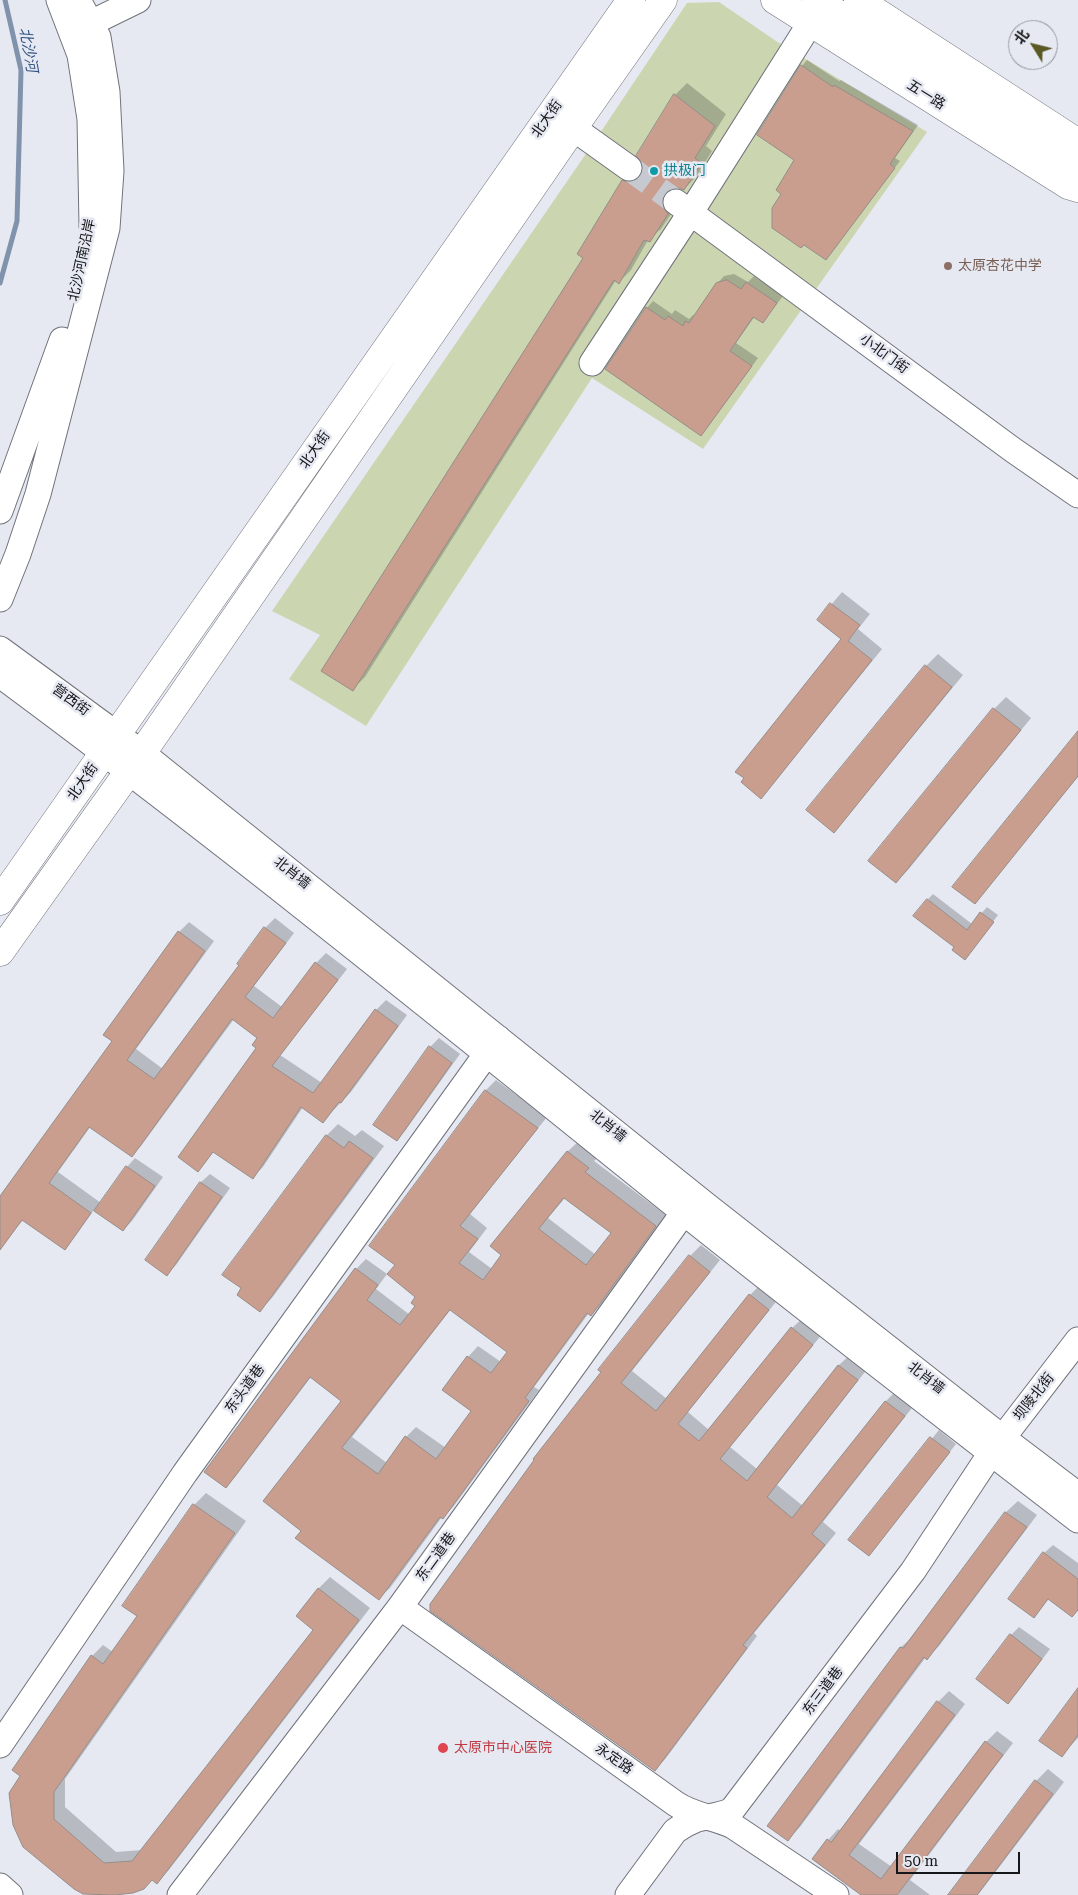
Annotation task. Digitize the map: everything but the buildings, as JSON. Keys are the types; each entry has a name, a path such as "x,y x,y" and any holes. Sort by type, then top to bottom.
{"main road":[{"name":"北大街","path":"0,901 631,0"},
{"path":"0,952 135,761 663,0"},
{"name":"五一路","path":"775,0 813,11 1078,166"},
{"path":"858,0 1078,143"},
{"path":"890,0 1078,122"},
{"name":"五一路","path":"813,11 1068,185 1078,188"}],"street":[{"name":"北沙河南沿岸","path":"0,511 69,320 92,224 90,119 80,55 59,0"},
{"path":"0,599 18,554 38,494 107,228 110,171 107,92 98,37 78,0"},
{"path":"91,23 138,0"},
{"path":"592,363 684,207 813,11"},
{"path":"573,128 629,168"},
{"name":"小北门街","path":"684,207 1078,495"},
{"name":"营西街","path":"0,649 135,761"},
{"name":"营西街","path":"0,675 110,742"},
{"name":"北肖墙","path":"135,761 997,1446 1078,1495"},
{"path":"492,1045 688,1215 997,1446 1078,1520"},
{"name":"东头道巷","path":"0,1745 185,1473 492,1045"},
{"name":"东二道巷","path":"192,1895 403,1610 688,1215"},
{"name":"坝陵北街","path":"997,1446 1078,1340"},
{"name":"东三道巷","path":"628,1895 675,1831 697,1819 723,1815 732,1810 913,1572 997,1446"},
{"name":"东二道巷","path":"180,1895 403,1610"},
{"name":"永定路","path":"403,1610 688,1812 711,1817 734,1826 836,1895"},
{"path":"0,1886 10,1895"}],"green space":[{"path":"719,2 776,41 927,132 703,449 592,378 366,726 289,679 320,635 272,611 594,142 687,3"}],"waterway":[{"name":"北沙河","path":"0,283 17,221 21,70 5,0"}],"tunnel":[{"path":"629,168 676,202"}],"place":[{"name":"拱极门","path":"654,171"},
{"name":"太原杏花中学","path":"948,266"},
{"name":"太原市中心医院","path":"443,1748"}]}
